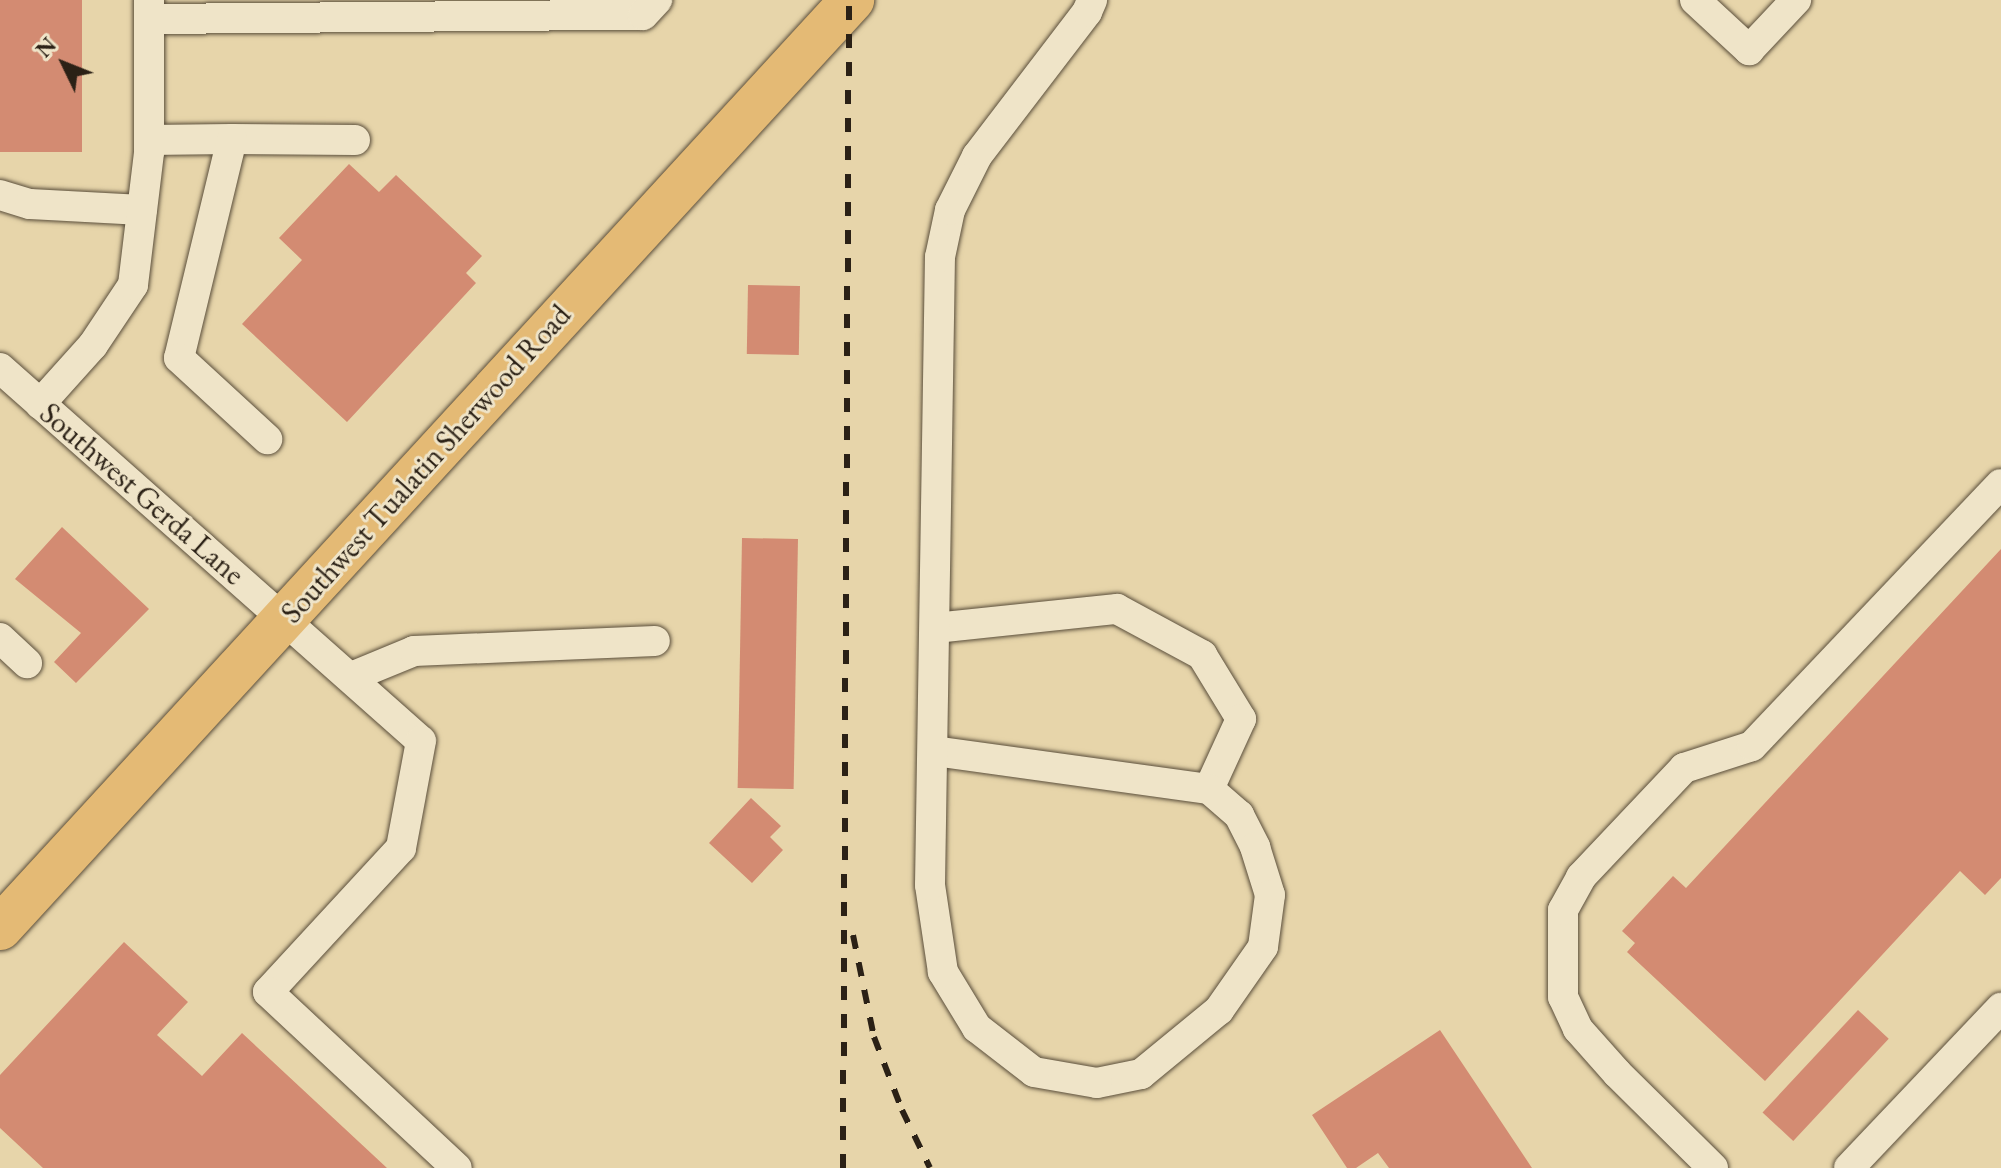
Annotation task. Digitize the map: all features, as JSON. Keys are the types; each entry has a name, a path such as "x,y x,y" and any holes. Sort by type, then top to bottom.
{"highway":[{"name":"Southwest Tualatin Sherwood Road","path":"0,928 852,0"}],"street":[{"path":"40,404 93,345 133,285 149,140 149,9 486,9 643,15 657,0"},
{"path":"934,751 1209,789 1239,815 1255,847 1270,895 1263,947 1219,1010 1141,1074 1097,1083 1034,1072 977,1028 943,972 930,885 940,257 950,210 977,156 1087,12 1092,0"},
{"path":"1695,0 1749,50 1796,0"},
{"path":"232,139 179,358 267,439"},
{"path":"149,140 355,140"},
{"path":"0,195 30,204 142,210"},
{"name":"Southwest Gerda Lane","path":"0,368 421,741 401,848 268,992 457,1168"},
{"path":"1713,1168 1617,1073 1578,1029 1563,997 1563,910 1581,877 1684,768 1752,746 2001,484"},
{"path":"935,628 1117,609 1202,655 1241,719 1209,789"},
{"path":"0,638 27,663"},
{"path":"351,677 414,651 655,641"},
{"path":"1849,1168 2001,1008"}],"building":[{"path":"0,0 82,0 82,152 0,152"},
{"path":"349,164 379,192 396,175 482,256 466,273 476,283 347,422 242,324 302,260 279,238"},
{"path":"748,285 800,286 799,355 747,354"},
{"path":"62,527 149,609 76,683 54,662 81,633 15,579"},
{"path":"742,538 798,539 794,789 738,788"},
{"path":"2001,549 2001,878 1985,895 1960,871 1765,1081 1627,952 1635,943 1622,931 1673,876 1686,888"},
{"path":"751,798 781,826 770,837 783,850 752,883 709,843"},
{"path":"124,942 188,1002 157,1035 202,1076 242,1033 387,1168 43,1168 0,1128 0,1075"},
{"path":"1858,1010 1889,1039 1793,1141 1763,1112"},
{"path":"1440,1030 1532,1168 1389,1168 1378,1153 1356,1168 1347,1168 1312,1115"}],"railway":[{"path":"843,1168 849,0"},
{"path":"853,935 874,1037 902,1110 930,1168"}]}
